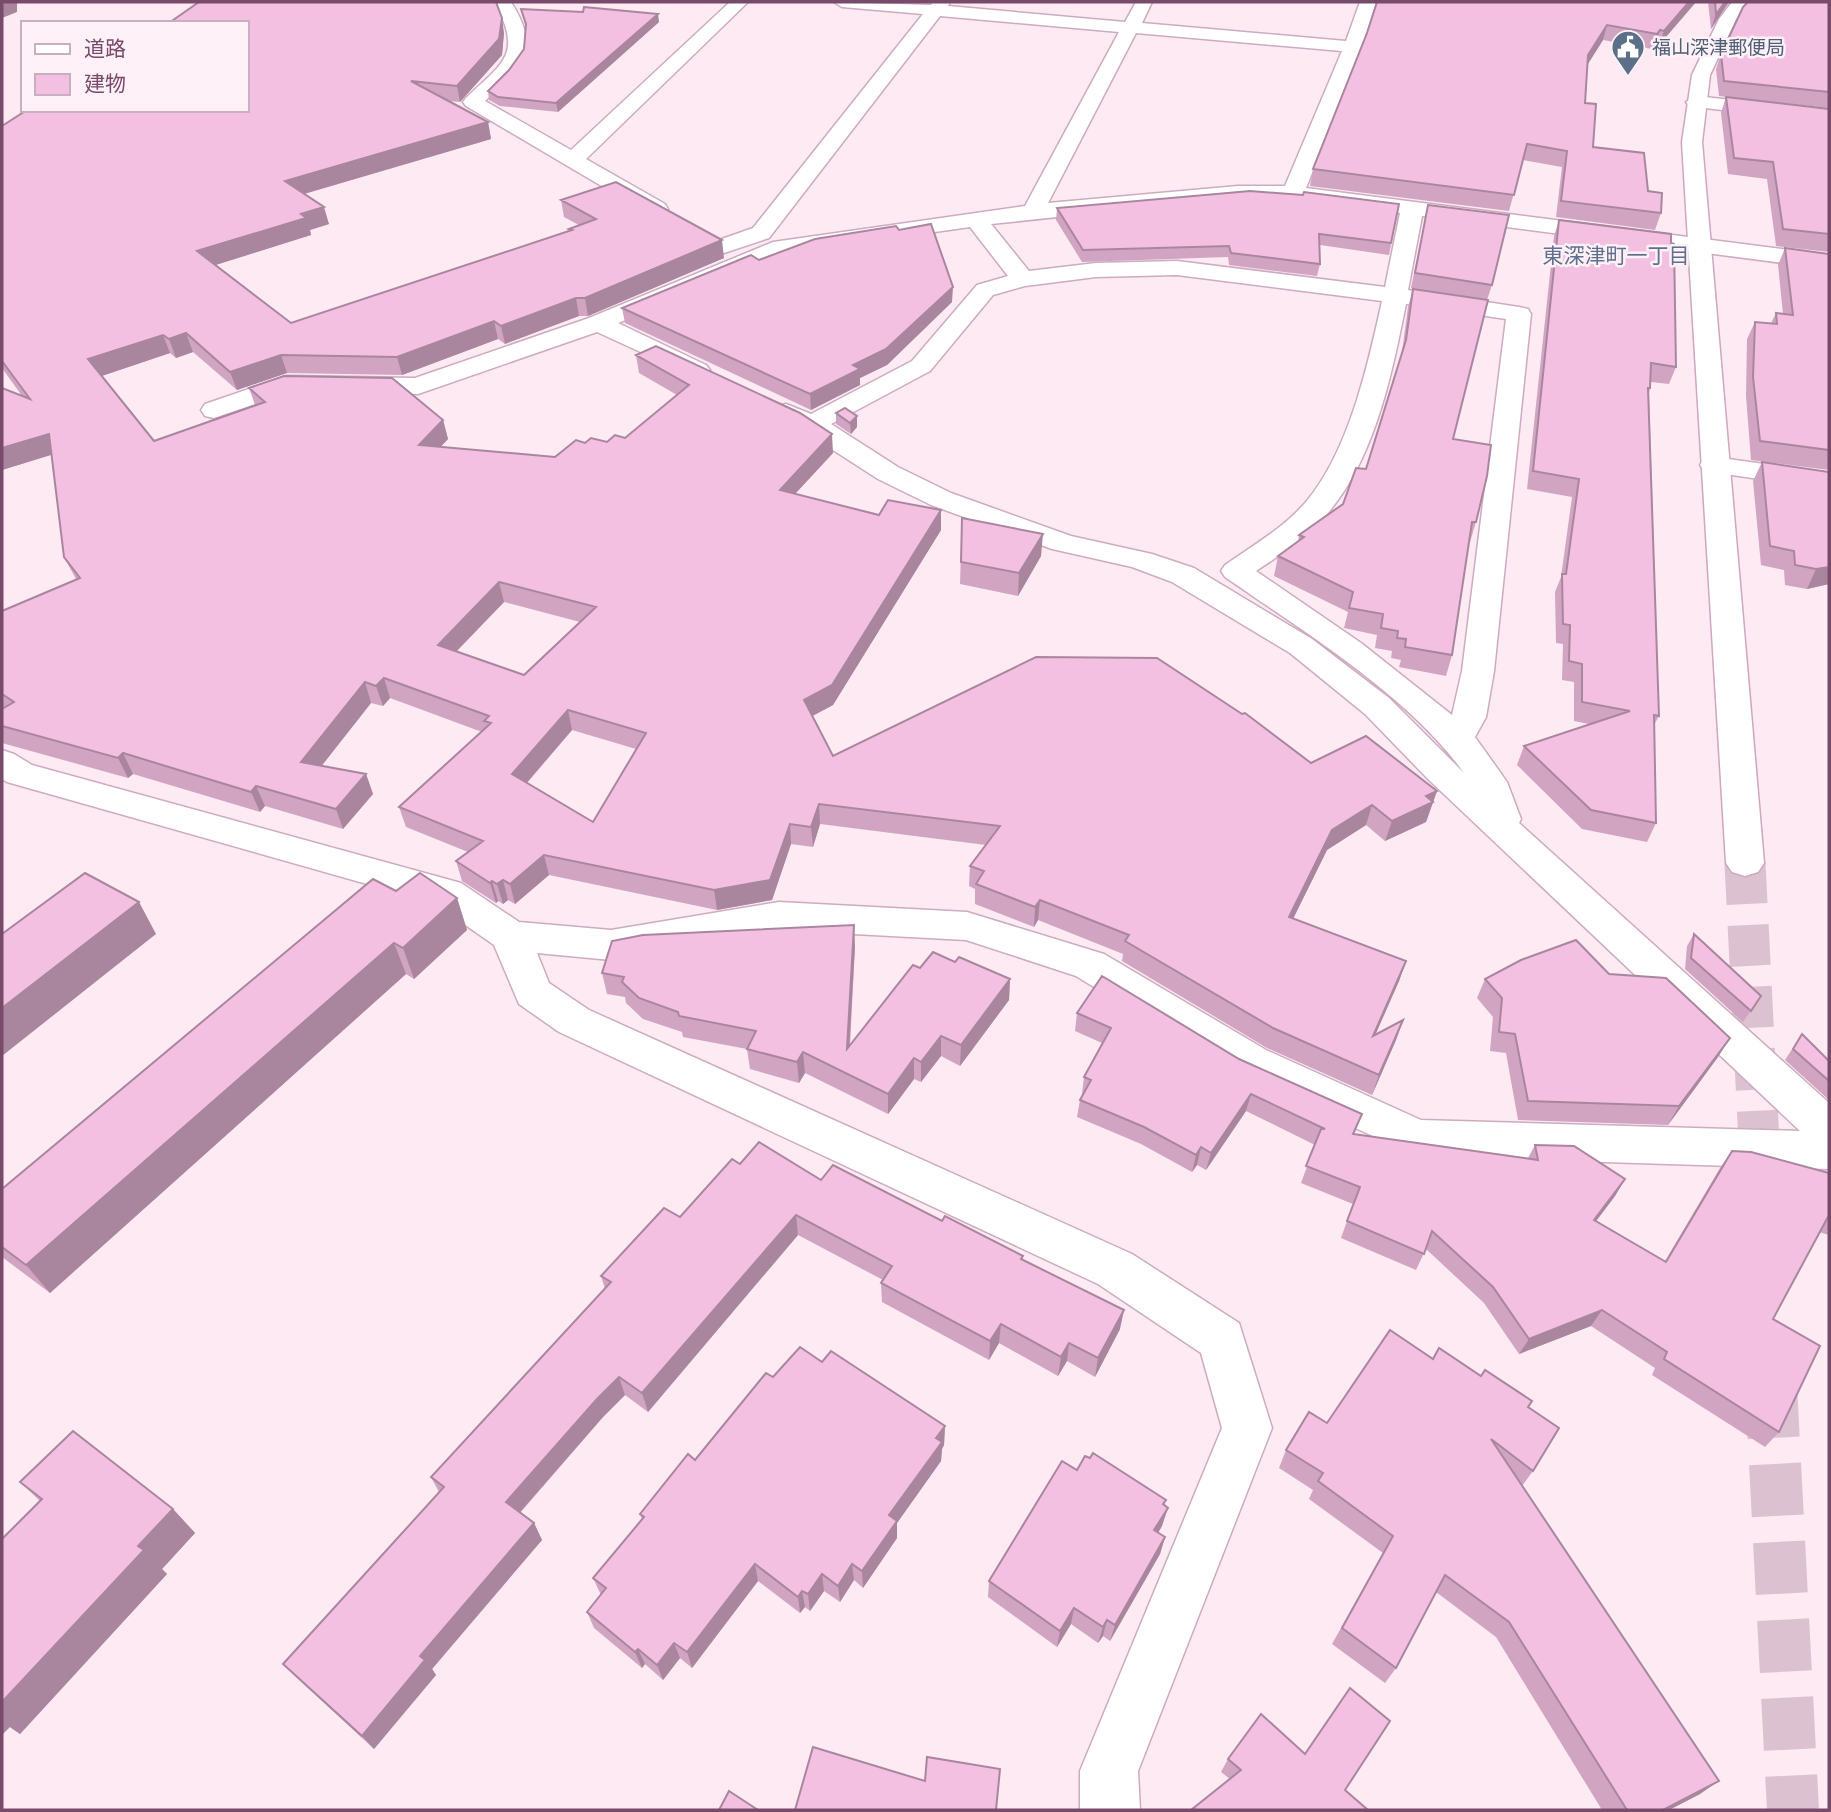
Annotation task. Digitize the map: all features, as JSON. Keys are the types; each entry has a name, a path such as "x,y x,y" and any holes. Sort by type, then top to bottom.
{"street":[{"path":"503,2 516,24 520,46 513,62 473,103 677,220"},
{"path":"572,161 740,2"},
{"path":"842,2 939,6 1132,28 1353,47"},
{"path":"1032,211 1144,2"},
{"path":"1293,193 1353,47 1368,2"},
{"path":"1741,2 1728,19 1701,75 1692,142 1745,863"},
{"path":"724,246 761,233 939,6"},
{"path":"1696,102 1829,117"},
{"path":"214,410 287,384 418,386 598,323 781,247 1032,211 1238,192 1293,193 1829,262"},
{"path":"1412,208 1373,393 1342,466 1325,498 1294,531 1236,571 1360,656 1413,697 1457,737 1489,782 1508,831"},
{"path":"976,219 1023,279"},
{"path":"701,233 748,259"},
{"path":"812,424 921,366 985,290 1023,279 1096,270 1177,268 1394,295 1519,314 1478,671 1469,717 1457,737"},
{"path":"598,323 723,382"},
{"path":"761,400 812,424 888,473 941,499 1063,544 1141,560 1183,575 1301,646 1377,706 1440,771 1829,1130"},
{"path":"1714,465 1829,481"},
{"path":"2,762 20,774 447,893 510,936 611,945 779,916 967,926 1090,965 1251,1062 1417,1138 1829,1150"},
{"path":"510,936 533,993 574,1021 1115,1269 1222,1339 1247,1428 1109,1772 1110,1810"}],"building":[{"path":"199,2 496,2 502,18 499,39 457,86 411,81 488,122 285,181 324,207 301,214 306,218 197,251 291,323 572,230 569,229 596,219 561,200 616,182 722,240 585,298 576,298 501,326 494,321 397,357 281,355 230,372 186,333 169,339 163,335 88,359 154,441 265,402 249,388 284,376 392,378 443,420 419,445 555,457 576,440 585,443 591,438 607,442 615,435 625,438 689,385 636,355 656,346 800,413 832,434 780,490 879,515 888,500 941,510 832,685 804,700 833,756 1036,657 1157,658 1242,714 1245,713 1311,763 1366,736 1437,791 1426,796 1433,802 1392,821 1372,805 1332,830 1289,917 1406,961 1373,1036 1403,1020 1379,1075 1273,1028 1125,941 1129,935 1040,900 1035,907 976,884 984,871 970,866 1000,826 819,804 811,827 790,824 770,880 714,890 544,855 510,884 503,880 497,884 492,881 490,883 456,861 483,841 399,807 491,723 484,721 489,716 384,678 376,686 365,682 301,762 366,774 336,809 256,786 251,792 123,753 118,758 2,726 2,709 14,702 2,694 2,611 80,578 64,557 49,434 2,448 2,388 30,399 2,361 2,126 24,112 248,112 248,21 172,21","holes":["499,582 596,607 524,675 438,645","568,710 646,733 593,822 512,774"]},
{"path":"1377,2 1689,2 1664,31 1660,30 1657,34 1607,25 1588,55 1585,103 1596,104 1593,147 1644,153 1648,191 1662,193 1661,213 1561,201 1567,151 1527,144 1514,195 1313,169"},
{"path":"1715,2 1725,2 1716,14"},
{"path":"1748,2 1829,2 1829,92 1724,81 1721,54 1743,7"},
{"path":"584,7 658,14 556,103 498,97 488,91 509,70 524,49 526,24 521,9 583,12"},
{"path":"1726,97 1829,109 1829,234 1783,229 1773,162 1734,158"},
{"path":"1250,191 1303,195 1304,192 1399,204 1391,243 1319,234 1320,264 1231,253 1229,246 1083,250 1057,208"},
{"path":"1428,205 1509,215 1492,285 1415,273"},
{"path":"1559,220 1671,234 1671,243 1674,244 1676,367 1651,363 1648,388 1659,716 1654,715 1656,823 1591,810 1524,746 1630,711 1582,702 1582,664 1569,661 1570,625 1563,624 1562,574 1566,574 1579,479 1533,471"},
{"path":"931,224 953,287 886,349 853,365 860,369 810,394 622,308 751,255 759,260 815,239 896,226 899,230"},
{"path":"1785,248 1829,254 1829,450 1760,441 1753,377 1755,322 1777,324 1776,313 1793,315"},
{"path":"1413,289 1488,300 1453,439 1491,445 1476,522 1472,522 1452,655 1405,647 1406,639 1397,638 1398,631 1381,628 1383,614 1349,608 1353,592 1278,556 1304,537 1299,535 1343,504 1356,468 1366,469 1406,340"},
{"path":"845,408 857,416 850,423 836,413"},
{"path":"1762,462 1829,472 1829,567 1816,569 1795,565 1794,551 1770,546"},
{"path":"962,518 1043,534 1019,573 961,562"},
{"path":"85,873 139,902 2,1008 2,934"},
{"path":"420,873 457,898 403,948 394,943 26,1265 2,1247 2,1189 373,879 396,891"},
{"path":"854,925 847,1049 913,965 920,968 933,952 955,962 959,957 1010,979 961,1045 941,1036 921,1062 914,1058 888,1094 803,1052 797,1062 747,1049 756,1031 679,1016 678,1012 639,998 622,982 624,977 602,973 612,941 643,935"},
{"path":"1694,934 1761,996 1751,1011 1691,958"},
{"path":"1576,940 1609,974 1666,978 1730,1038 1679,1106 1528,1101 1515,1034 1499,1032 1502,998 1485,979 1521,960"},
{"path":"1102,976 1239,1059 1362,1114 1353,1134 1538,1160 1535,1145 1574,1146 1625,1179 1594,1220 1666,1262 1732,1151 1751,1152 1829,1173 1829,1215 1773,1319 1820,1346 1779,1432 1664,1359 1667,1352 1602,1310 1529,1339 1493,1287 1432,1231 1424,1254 1347,1221 1360,1187 1306,1166 1321,1129 1325,1129 1251,1094 1211,1153 1201,1147 1196,1155 1144,1127 1080,1100 1091,1080 1084,1077 1111,1028 1077,1013"},
{"path":"1802,1034 1829,1061 1829,1081 1793,1049"},
{"path":"759,1142 821,1180 833,1165 942,1221 945,1216 1023,1256 1021,1259 1124,1310 1098,1358 1069,1343 1061,1357 1001,1324 990,1341 881,1283 892,1266 796,1215 642,1393 619,1377 506,1502 534,1523 420,1656 425,1660 362,1736 283,1664 444,1487 431,1477 611,1282 601,1276 664,1208 680,1217 732,1159 740,1164"},
{"path":"1390,1330 1433,1359 1439,1348 1481,1376 1485,1370 1532,1401 1528,1407 1559,1428 1533,1471 1491,1439 1719,1781 1663,1810 1627,1810 1509,1622 1445,1575 1396,1668 1342,1628 1393,1536 1318,1481 1323,1473 1286,1450 1309,1412 1327,1423"},
{"path":"800,1347 822,1362 831,1351 945,1426 936,1438 942,1442 889,1515 897,1521 862,1571 852,1564 838,1586 822,1574 808,1594 802,1591 798,1597 755,1564 687,1652 674,1643 657,1665 638,1649 635,1652 587,1612 606,1588 593,1578 644,1517 640,1514 688,1454 695,1460 766,1373 773,1377"},
{"path":"73,1431 173,1509 138,1546 144,1550 2,1702 2,1539 42,1499 20,1482"},
{"path":"1093,1453 1166,1500 1163,1504 1168,1508 1154,1530 1165,1537 1115,1625 1107,1620 1103,1627 1074,1608 1060,1631 989,1581 1062,1461 1077,1470 1085,1456 1090,1458"},
{"path":"1350,1688 1390,1721 1345,1790 1368,1810 1191,1810 1241,1770 1228,1759 1261,1714 1305,1754"},
{"path":"813,1747 925,1781 927,1757 1000,1769 996,1810 795,1810"},
{"path":"729,1791 758,1810 719,1810"}],"tunnel":[{"path":"1745,863 1761,1182"},
{"path":"1771,1386 1793,1810"}],"place":[{"name":"福山深津郵便局","path":"1628,77"}],"district":[{"name":"東深津町一丁目","path":"1616,255"}]}
